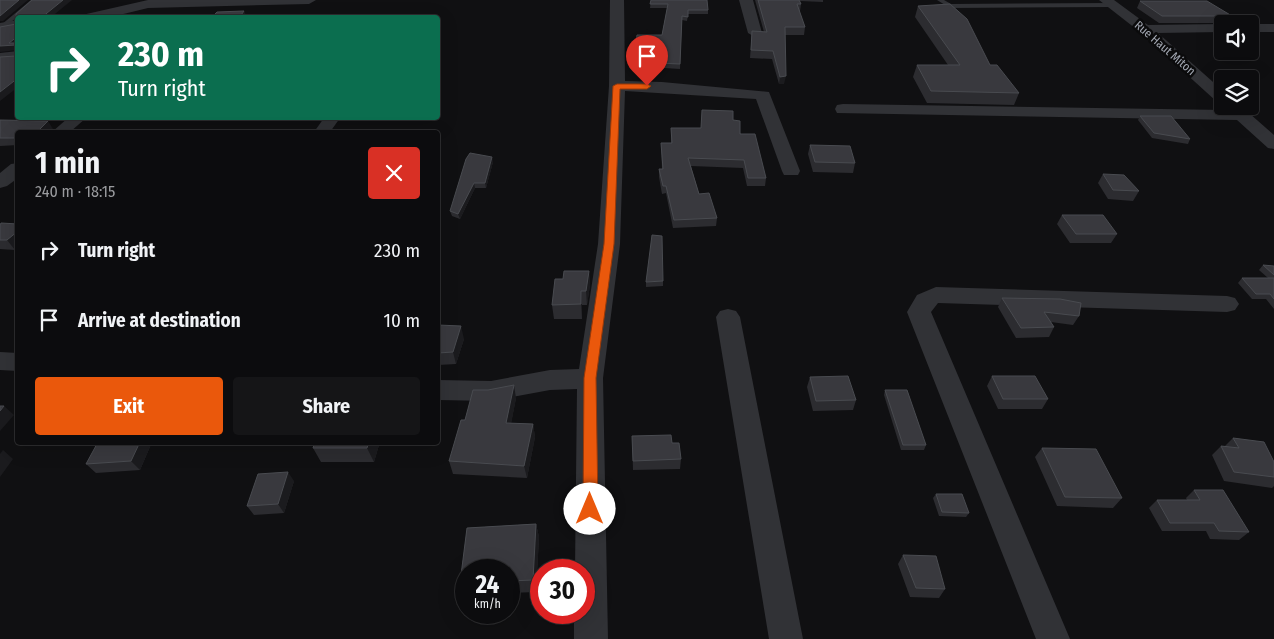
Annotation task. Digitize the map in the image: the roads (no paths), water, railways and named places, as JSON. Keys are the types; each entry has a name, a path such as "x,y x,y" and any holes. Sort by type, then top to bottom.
{"street":[{"path":"100,15 148,4 309,0"},
{"path":"591,639 590,378 609,244 617,86 617,0"},
{"path":"746,0 756,32"},
{"name":"Rue Haut Miton","path":"1108,2 1145,29 1214,91"},
{"path":"1,26 15,24"},
{"path":"1145,29 1214,28"},
{"path":"1259,28 1274,28"},
{"path":"0,57 15,54"},
{"path":"617,86 662,87 763,95 791,171"},
{"path":"843,110 1214,110"},
{"path":"1242,115 1274,144"},
{"path":"63,130 75,120"},
{"path":"0,182 15,170"},
{"path":"1053,639 919,312 921,305 927,298 936,295 1227,304"},
{"path":"728,317 786,639"},
{"path":"0,361 15,362"},
{"path":"440,390 490,391 550,380 590,378"}],"lane":[{"path":"15,15 35,0"},
{"path":"940,0 950,6 1108,2"},
{"path":"1,26 15,15"}]}
